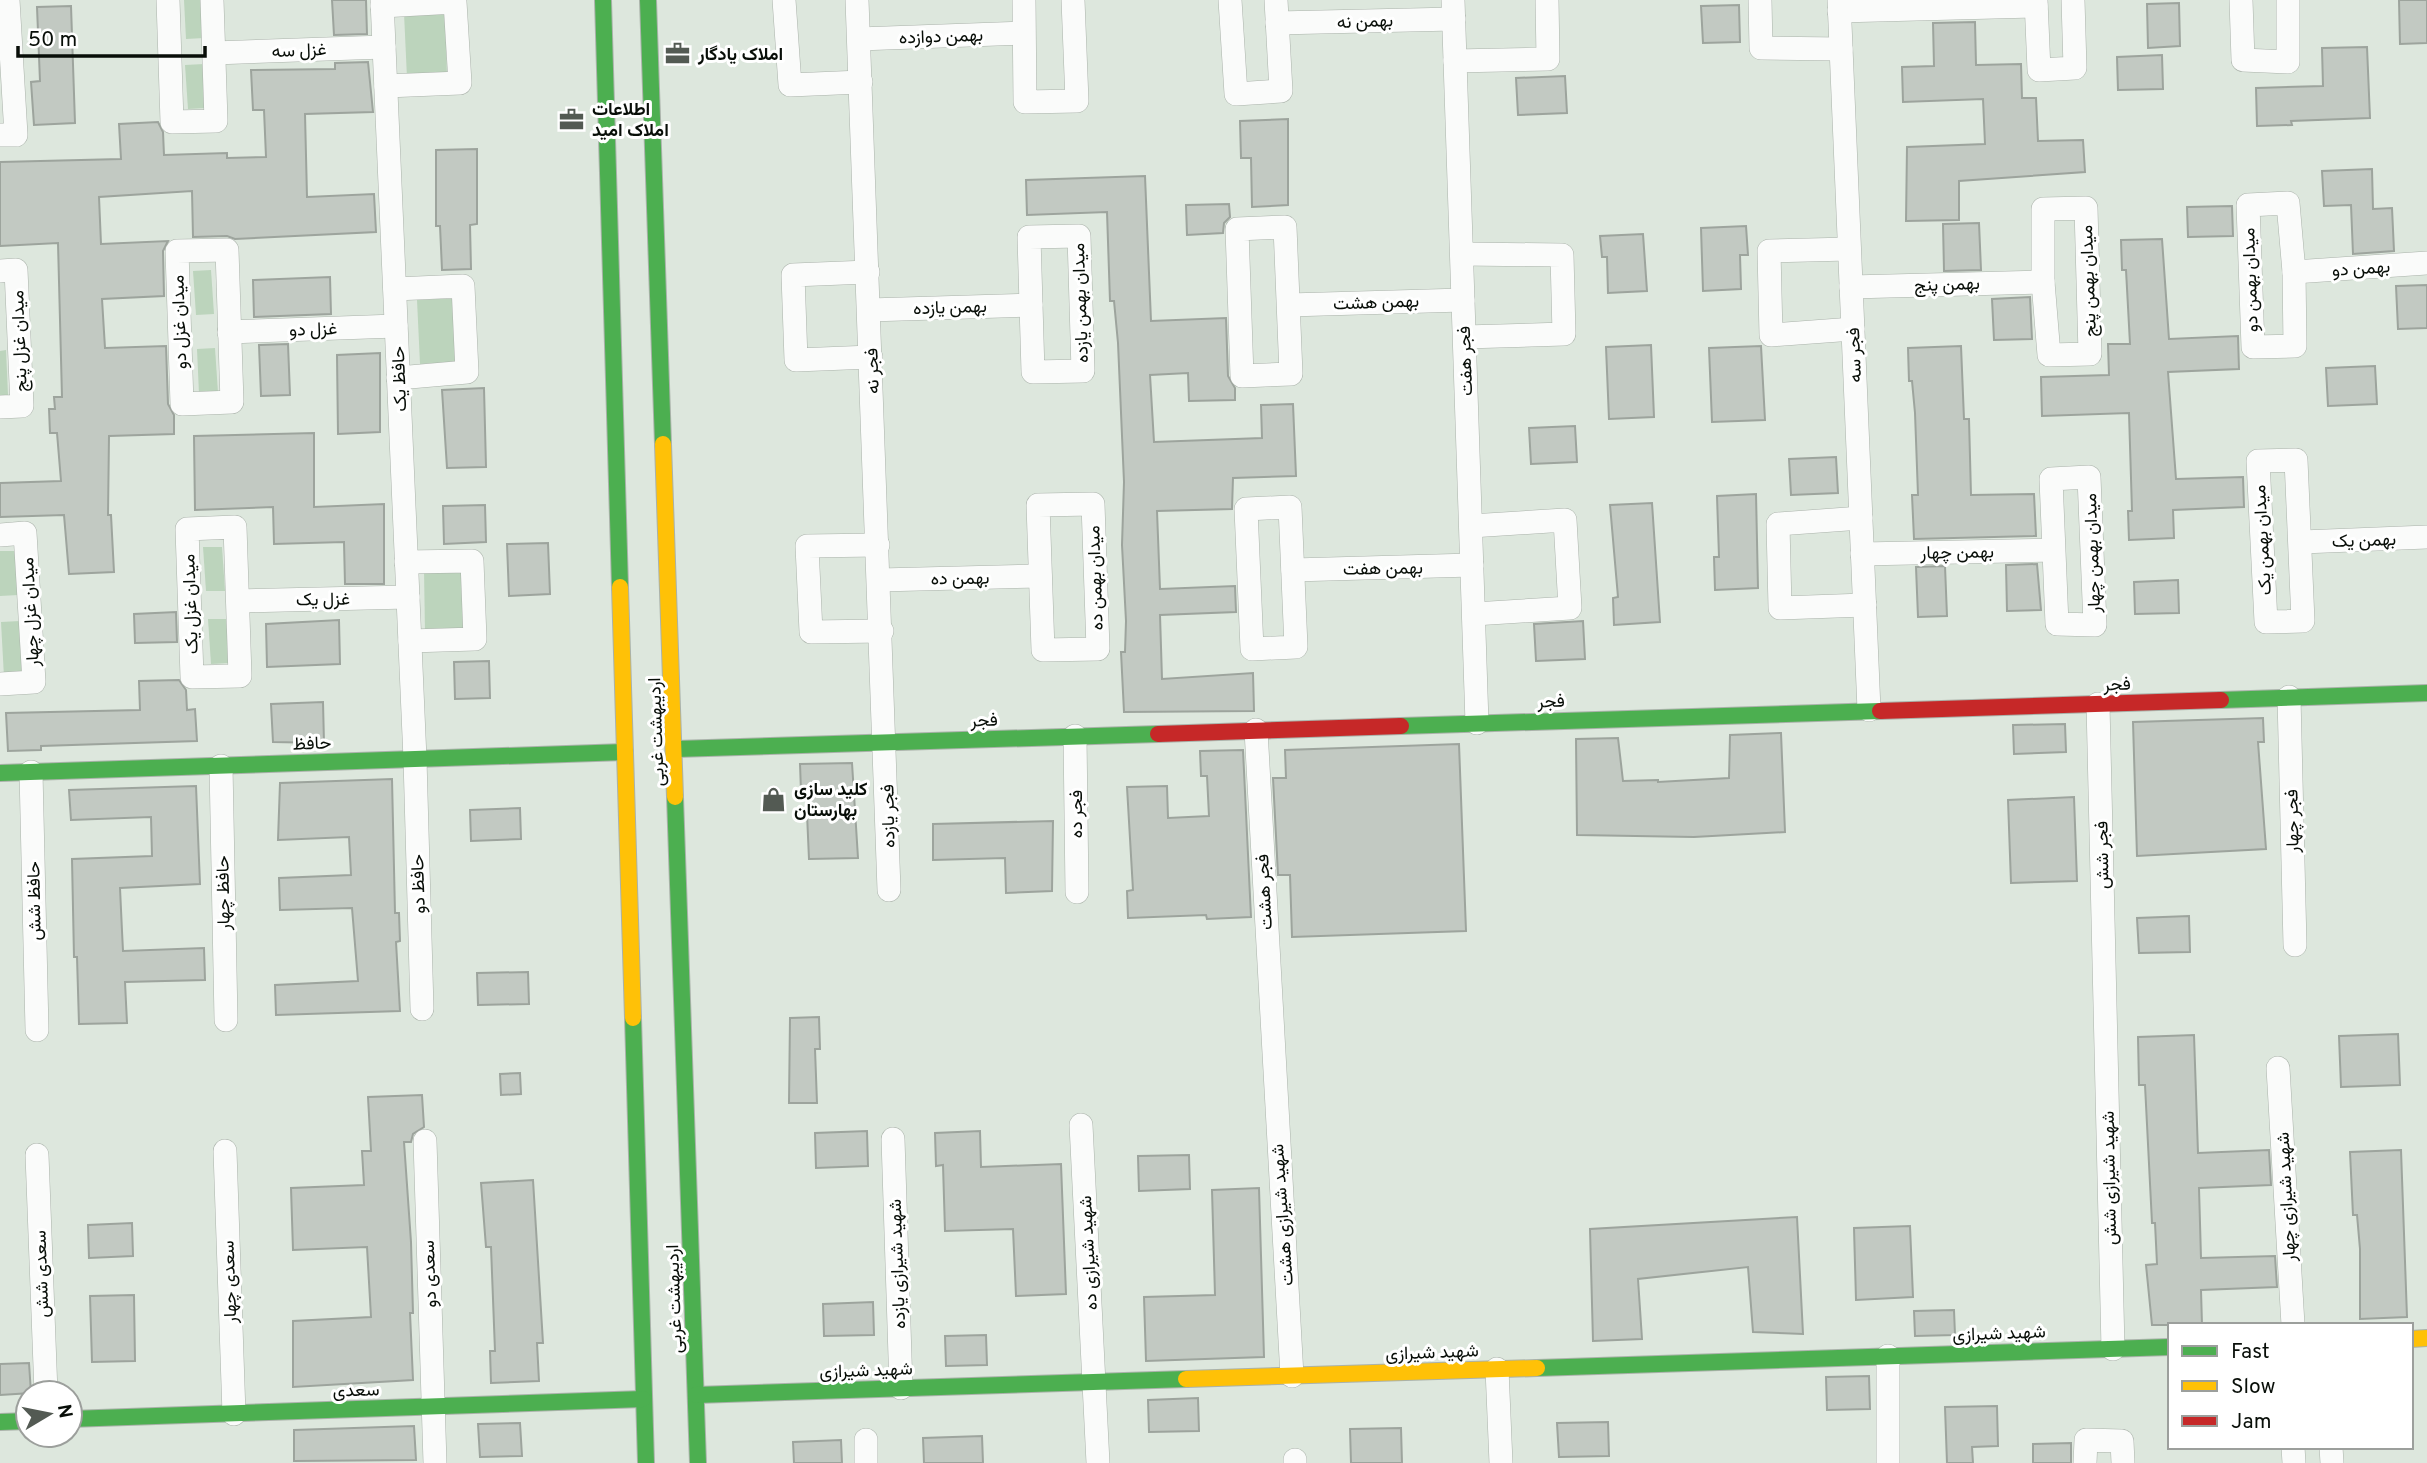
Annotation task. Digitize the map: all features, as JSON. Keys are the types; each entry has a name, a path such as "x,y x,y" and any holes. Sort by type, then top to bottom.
{"street":[{"path":"0,135 16,135 8,0"},
{"path":"167,0 172,122 216,121 212,0"},
{"name":"اردیبهشت غربی","path":"603,0 646,1463"},
{"name":"اردیبهشت غربی","path":"648,0 676,749 698,1463"},
{"path":"784,0 790,85 860,82"},
{"name":"فجر نه","path":"857,0 886,742"},
{"path":"1024,0 1022,33 1025,102 1077,101 1073,0"},
{"path":"1230,0 1236,94 1281,91 1276,0"},
{"path":"1455,61 1549,59 1547,0"},
{"path":"1760,0 1761,48 1841,49"},
{"path":"1839,6 2036,3 2039,70 2075,68 2073,0"},
{"path":"2241,0 2243,60 2288,62 2287,0"},
{"path":"382,3 455,2 460,83 386,86"},
{"name":"حافظ یک","path":"382,3 415,759"},
{"name":"فجر سه","path":"1839,6 1869,710"},
{"name":"بهمن نه","path":"1277,23 1454,9"},
{"name":"فجر هفت","path":"1454,9 1477,723"},
{"name":"بهمن دوازده","path":"859,39 1022,33"},
{"name":"غزل سه","path":"214,53 384,47"},
{"name":"میدان بهمن دو","path":"2288,203 2294,272 2295,346 2253,347 2248,205 2288,203"},
{"name":"میدان بهمن پنج","path":"2086,208 2090,354 2049,355 2043,282 2043,209 2086,208"},
{"path":"1285,227 1289,305 1291,374 1242,376 1237,229 1285,227"},
{"name":"میدان بهمن یازده","path":"1079,236 1083,371 1033,372 1031,305 1029,237 1079,236"},
{"path":"1849,249 1769,251 1771,335 1853,329"},
{"name":"میدان غزل دو","path":"227,250 229,332 232,402 182,404 177,251 227,250"},
{"path":"1462,254 1562,255 1564,334 1465,337"},
{"name":"بهمن دو","path":"2294,272 2427,263"},
{"name":"میدان غزل پنج","path":"0,271 16,270 22,406 0,407"},
{"path":"868,272 793,275 796,360 871,357"},
{"name":"بهمن پنج","path":"1851,287 2043,282"},
{"path":"394,289 463,286 467,372 398,378"},
{"name":"بهمن هشت","path":"1289,305 1463,300"},
{"name":"بهمن یازده","path":"869,310 1031,305"},
{"name":"غزل دو","path":"229,332 396,326"},
{"name":"میدان بهمن یک","path":"2296,460 2302,542 2303,621 2266,622 2258,461 2296,460"},
{"name":"میدان بهمن چهار","path":"2089,477 2095,625 2057,624 2053,550 2052,479 2089,477"},
{"name":"میدان بهمن ده","path":"1093,503 1098,649 1043,650 1040,576 1038,505 1093,503"},
{"path":"1290,507 1293,570 1296,647 1252,649 1246,509 1290,507"},
{"path":"1861,518 1778,524 1780,608 1865,605"},
{"path":"1471,526 1565,520 1570,608 1474,614"},
{"name":"میدان غزل یک","path":"235,527 238,601 240,676 192,677 187,529 235,527"},
{"name":"میدان غزل چهار","path":"0,535 25,533 34,682 0,684"},
{"name":"بهمن یک","path":"2302,542 2427,537"},
{"path":"878,545 807,546 811,632 882,631"},
{"name":"بهمن چهار","path":"1863,554 2053,550"},
{"path":"406,562 472,561 475,639 410,641"},
{"name":"بهمن هفت","path":"1293,570 1472,565"},
{"name":"بهمن ده","path":"880,580 1040,576"},
{"name":"غزل یک","path":"238,601 408,597"},
{"name":"فجر","path":"676,749 2427,693"},
{"name":"فجر چهار","path":"2289,697 2295,945"},
{"name":"فجر شش","path":"2098,704 2106,1006"},
{"name":"فجر هشت","path":"1256,730 1272,1054"},
{"name":"فجر ده","path":"1075,736 1077,892"},
{"name":"فجر یازده","path":"886,742 889,890"},
{"name":"حافظ","path":"0,773 625,752"},
{"name":"حافظ دو","path":"415,759 422,1009"},
{"name":"حافظ چهار","path":"221,766 226,1020"},
{"name":"حافظ شش","path":"31,772 37,1030"},
{"name":"شهید شیرازی شش","path":"2106,1006 2113,1349"},
{"name":"شهید شیرازی هشت","path":"1272,1054 1292,1376"},
{"name":"شهید شیرازی چهار","path":"2278,1068 2293,1323"},
{"name":"شهید شیرازی ده","path":"1081,1125 1098,1463"},
{"name":"شهید شیرازی یازده","path":"892,1139 901,1388"},
{"name":"سعدی دو","path":"425,1141 435,1463"},
{"name":"سعدی چهار","path":"225,1151 234,1414"},
{"name":"سعدی شش","path":"37,1155 45,1379"},
{"name":"شهید شیرازی","path":"696,1395 2168,1347"},
{"path":"1888,1356 1888,1463"},
{"path":"1497,1369 1501,1463"},
{"name":"سعدی","path":"84,1419 643,1399"},
{"path":"2085,1463 2086,1440 2122,1441 2123,1463"}],"green space":[{"path":"184,0 202,0 204,38 186,39"},
{"path":"445,12 447,77 407,78 404,13"},
{"path":"204,64 206,108 188,109 185,65"},
{"path":"211,270 214,314 196,315 193,271"},
{"path":"457,298 460,362 420,364 417,300"},
{"path":"215,348 218,393 199,394 197,349"},
{"path":"6,350 8,395 0,395 0,351"},
{"path":"203,547 222,547 225,591 206,591"},
{"path":"0,551 15,551 18,595 0,596"},
{"path":"466,569 467,631 425,632 424,570"},
{"path":"208,619 226,619 230,663 211,664"},
{"path":"20,621 22,676 4,677 1,622"}],"building":[{"path":"332,0 366,0 367,34 334,35"},
{"path":"2399,0 2427,0 2427,43 2400,44"},
{"path":"2179,3 2180,46 2148,48 2147,4"},
{"path":"1739,5 1740,42 1703,43 1701,6"},
{"path":"71,6 75,123 34,125 31,82 40,81 37,7"},
{"path":"1975,22 1976,65 2021,64 2022,98 2036,98 2038,141 2083,140 2085,172 1959,181 1959,220 1906,221 1907,147 1985,144 1983,99 1903,102 1902,67 1934,66 1933,23"},
{"path":"2367,47 2370,118 2291,121 2292,125 2257,126 2256,88 2323,86 2322,48"},
{"path":"2162,55 2163,89 2118,90 2117,57"},
{"path":"368,62 373,112 305,114 307,197 374,194 376,232 235,239 227,236 193,237 192,191 99,197 101,244 168,241 163,251 164,296 102,299 105,348 166,346 168,404 174,415 174,434 109,436 108,515 111,515 114,572 69,574 64,515 0,517 0,483 61,481 57,433 50,433 49,409 55,409 54,397 62,397 58,243 0,246 0,162 121,159 119,124 158,122 163,132 164,155 227,153 227,158 266,157 264,110 253,110 251,70 335,69 335,63"},
{"path":"1565,76 1567,113 1518,115 1516,78"},
{"path":"1288,119 1288,205 1252,207 1251,158 1241,158 1240,121"},
{"path":"477,149 477,224 470,225 471,269 442,270 440,226 436,226 436,150"},
{"path":"2372,169 2373,209 2392,208 2394,251 2353,254 2351,205 2324,206 2322,171"},
{"path":"1145,176 1151,321 1226,318 1228,376 1235,388 1235,400 1189,401 1188,373 1150,375 1154,442 1262,438 1261,405 1293,404 1296,476 1233,478 1232,509 1157,511 1160,589 1235,586 1236,612 1160,615 1162,679 1253,673 1254,711 1124,712 1121,652 1125,652 1126,621 1122,545 1124,482 1118,343 1114,301 1110,301 1107,212 1027,215 1026,180"},
{"path":"1229,204 1230,217 1224,223 1223,233 1187,235 1186,205"},
{"path":"2232,206 2233,236 2188,237 2187,207"},
{"path":"1979,223 1981,270 1944,271 1943,224"},
{"path":"1746,226 1748,255 1740,255 1741,289 1703,291 1701,228"},
{"path":"1643,234 1647,291 1608,293 1607,257 1602,257 1600,236"},
{"path":"2162,239 2169,339 2238,336 2239,369 2168,372 2176,479 2243,477 2244,507 2173,510 2174,538 2129,540 2128,511 2132,511 2129,413 2042,416 2041,377 2109,375 2108,344 2130,344 2126,270 2122,270 2121,240"},
{"path":"330,277 331,314 254,317 253,280"},
{"path":"2427,285 2427,328 2398,329 2396,286"},
{"path":"2030,297 2032,339 1994,340 1992,299"},
{"path":"288,344 290,395 261,396 259,345"},
{"path":"1651,345 1654,417 1609,419 1606,347"},
{"path":"1761,346 1765,420 1712,422 1709,348"},
{"path":"1961,346 1964,419 1969,419 1971,495 2034,494 2036,536 1914,539 1912,495 1918,495 1915,413 1912,381 1909,381 1908,348"},
{"path":"380,353 380,432 338,434 337,355"},
{"path":"2375,366 2377,404 2328,406 2326,368"},
{"path":"484,388 486,467 447,468 442,390"},
{"path":"1575,426 1577,462 1531,464 1529,428"},
{"path":"314,433 314,507 384,504 384,584 345,584 344,542 274,544 273,507 195,510 194,436"},
{"path":"1836,457 1838,493 1791,495 1789,459"},
{"path":"1756,494 1758,588 1715,590 1714,557 1719,557 1717,496"},
{"path":"1652,503 1660,622 1614,625 1613,598 1618,597 1610,505"},
{"path":"485,505 486,542 444,544 443,506"},
{"path":"548,543 550,594 509,596 507,544"},
{"path":"2037,564 2041,610 2007,611 2006,565"},
{"path":"1945,566 1947,616 1918,617 1916,567"},
{"path":"2178,580 2179,613 2135,614 2134,582"},
{"path":"176,612 177,642 135,643 134,614"},
{"path":"339,620 340,664 267,667 266,624"},
{"path":"1583,621 1585,659 1536,661 1534,624"},
{"path":"489,661 490,698 455,699 454,662"},
{"path":"179,680 186,690 187,710 195,709 197,741 41,746 41,750 8,751 6,713 140,710 139,681"},
{"path":"323,702 324,743 273,742 271,704"},
{"path":"2263,718 2264,742 2258,742 2266,849 2137,856 2133,722"},
{"path":"2065,724 2066,752 2014,754 2013,725"},
{"path":"1781,733 1785,832 1694,837 1577,835 1576,739 1618,738 1623,781 1658,782 1729,778 1730,735"},
{"path":"1459,744 1466,931 1292,937 1290,875 1278,875 1273,778 1286,778 1285,750"},
{"path":"1243,750 1251,917 1207,919 1206,915 1128,918 1127,891 1133,890 1127,787 1167,786 1168,818 1209,816 1207,776 1201,776 1200,751"},
{"path":"852,763 858,858 809,859 806,791 801,791 800,764"},
{"path":"392,779 395,913 399,913 400,941 396,942 400,1011 276,1015 275,985 358,981 352,908 280,910 279,878 351,875 349,837 278,840 280,783"},
{"path":"196,786 200,884 120,888 123,951 204,948 205,980 125,982 127,1023 79,1024 77,957 74,957 72,859 152,856 151,817 71,820 69,790"},
{"path":"2074,797 2077,881 2011,883 2008,800"},
{"path":"520,808 521,839 471,841 470,810"},
{"path":"1053,821 1052,891 1006,893 1005,858 933,860 933,824"},
{"path":"2189,916 2190,952 2139,953 2137,918"},
{"path":"528,972 529,1004 478,1005 477,973"},
{"path":"819,1017 820,1049 815,1049 817,1103 789,1103 790,1018"},
{"path":"2398,1034 2400,1085 2341,1087 2339,1036"},
{"path":"2194,1035 2198,1153 2269,1150 2271,1185 2199,1188 2201,1258 2275,1256 2277,1287 2201,1290 2202,1323 2152,1325 2146,1265 2157,1264 2155,1223 2152,1223 2145,1085 2139,1085 2138,1037"},
{"path":"520,1073 521,1094 501,1095 500,1074"},
{"path":"422,1095 424,1127 413,1134 411,1142 404,1142 411,1242 413,1380 293,1387 293,1321 371,1317 367,1247 293,1250 291,1188 364,1185 362,1151 371,1151 368,1097"},
{"path":"867,1131 868,1166 816,1168 815,1133"},
{"path":"980,1131 981,1167 1061,1164 1066,1294 1016,1296 1013,1229 945,1231 943,1165 936,1166 935,1133"},
{"path":"2401,1150 2407,1317 2360,1319 2360,1249 2357,1215 2353,1215 2350,1152"},
{"path":"1189,1155 1190,1189 1139,1191 1138,1156"},
{"path":"533,1180 543,1343 537,1343 539,1381 491,1383 490,1351 495,1351 491,1247 486,1247 481,1183"},
{"path":"1259,1188 1264,1357 1146,1361 1144,1297 1215,1295 1212,1190"},
{"path":"1797,1217 1803,1334 1753,1332 1748,1267 1638,1279 1642,1339 1593,1341 1590,1229"},
{"path":"132,1223 133,1256 89,1258 88,1225"},
{"path":"1910,1226 1913,1297 1856,1300 1854,1228"},
{"path":"134,1295 135,1361 92,1362 90,1296"},
{"path":"873,1302 874,1335 824,1336 823,1304"},
{"path":"1954,1310 1955,1335 1915,1336 1914,1311"},
{"path":"986,1335 987,1365 946,1366 945,1336"},
{"path":"29,1363 30,1379 14,1379 14,1394 0,1395 0,1364"},
{"path":"1869,1376 1870,1409 1827,1410 1826,1377"},
{"path":"1198,1398 1199,1431 1149,1432 1148,1400"},
{"path":"1997,1406 1998,1446 1972,1447 1973,1463 1947,1463 1945,1407"},
{"path":"1608,1422 1609,1456 1559,1457 1557,1423"},
{"path":"520,1423 522,1456 480,1457 478,1424"},
{"path":"414,1426 416,1460 294,1461 294,1430"},
{"path":"1401,1428 1402,1463 1351,1463 1350,1429"},
{"path":"982,1436 983,1463 924,1463 923,1438"},
{"path":"841,1440 842,1463 794,1463 793,1442"},
{"path":"2071,1443 2071,1463 2033,1463 2033,1444"}],"traffic: fast":[{"path":"603,0 620,587"},
{"path":"648,0 663,444"},
{"path":"2221,700 2427,693"},
{"path":"1401,726 1880,711"},
{"path":"676,749 1158,734"},
{"path":"0,773 625,752"},
{"path":"675,797 698,1463"},
{"path":"633,1018 646,1463"},
{"path":"1537,1368 2168,1347"},
{"path":"696,1395 1186,1379"},
{"path":"84,1419 643,1399"},
{"path":"0,1422 14,1422"}],"traffic: slow":[{"path":"663,444 675,797"},
{"path":"620,587 633,1018"},
{"path":"2413,1339 2427,1338"},
{"path":"1186,1379 1537,1368"}],"traffic: jam":[{"path":"1880,711 2221,700"},
{"path":"1158,734 1401,726"}],"place":[{"name":"املاک یادگار","path":"678,54"},
{"name":"اطلاعات املاک امید","path":"572,119"},
{"name":"کلید سازی بهارستان","path":"774,799"}]}
